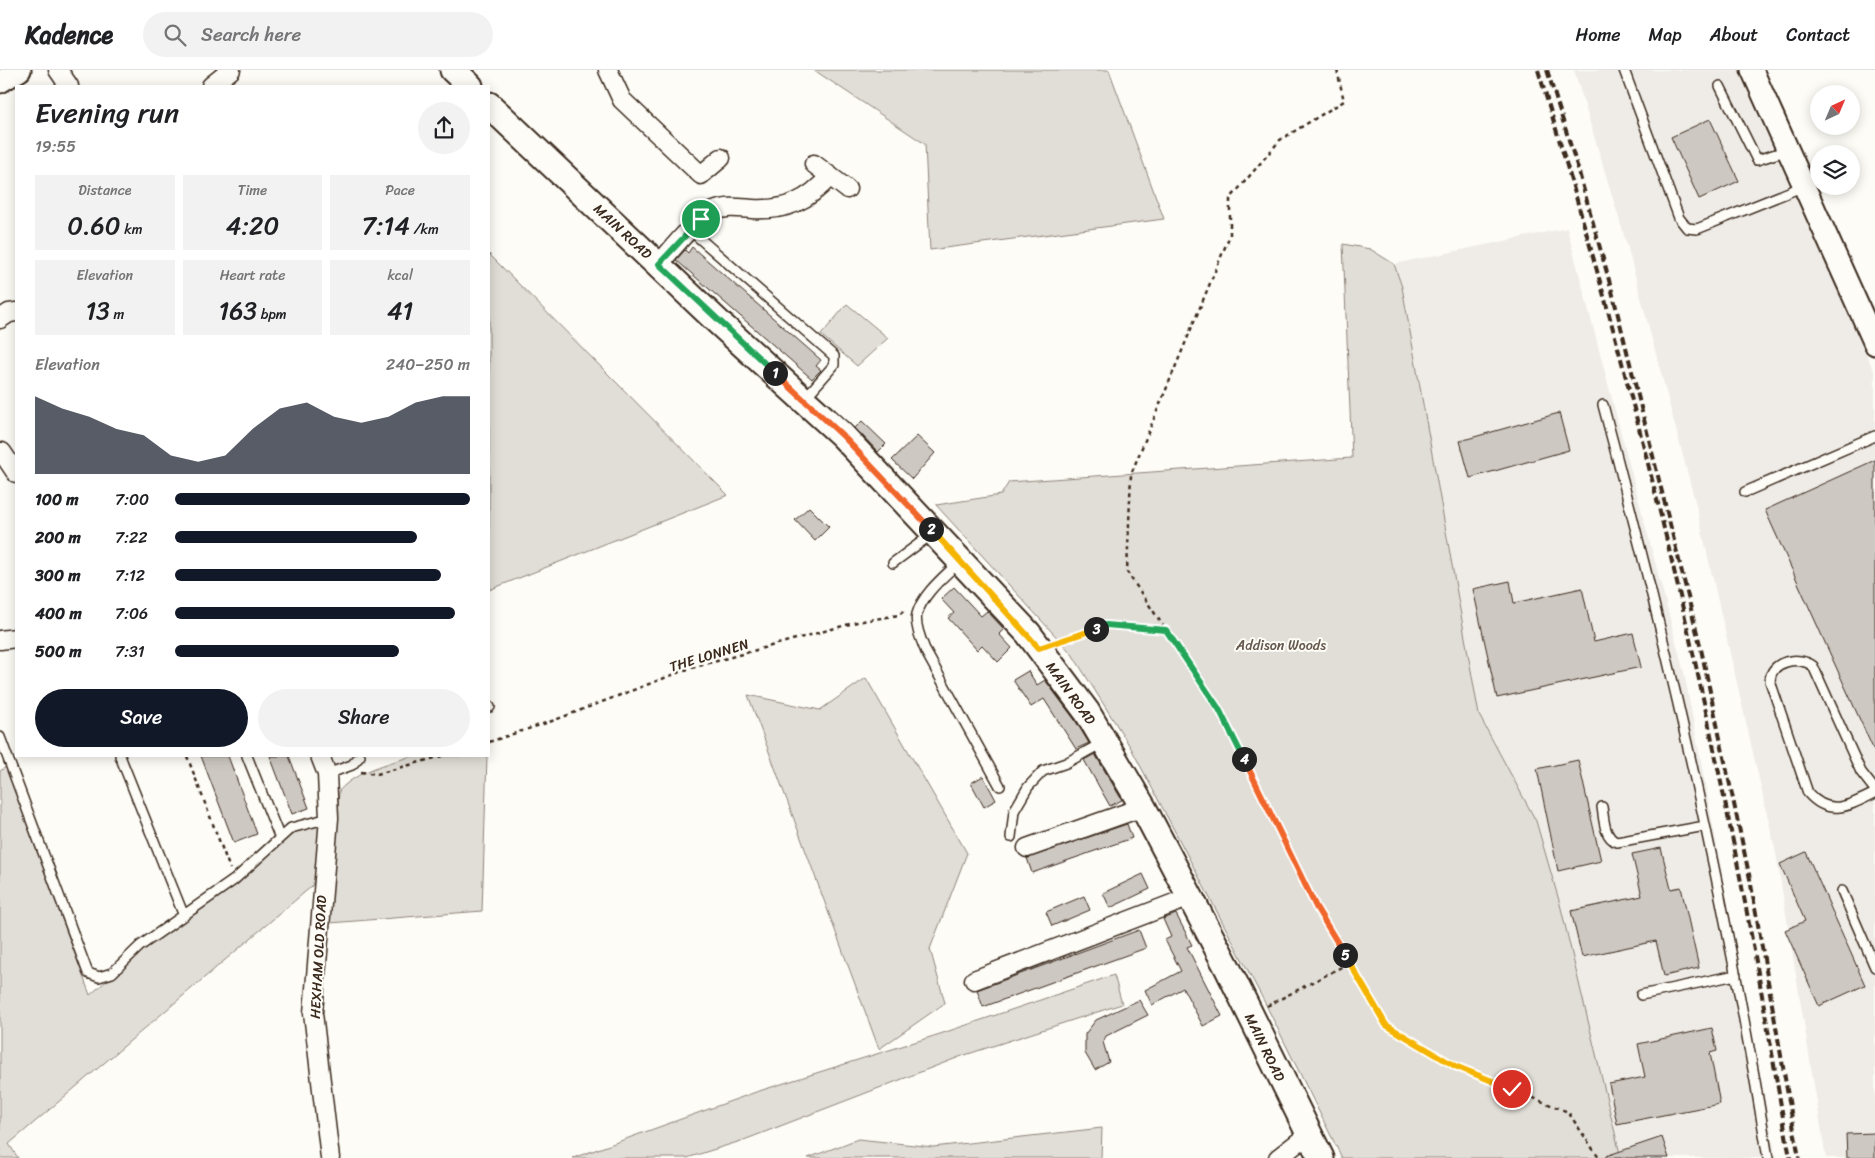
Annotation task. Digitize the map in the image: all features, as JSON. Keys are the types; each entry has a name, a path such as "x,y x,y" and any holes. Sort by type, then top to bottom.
{"main road":[{"path":"453,70 469,85"},
{"name":"MAIN ROAD","path":"490,106 842,435 960,560 1039,648 1087,712 1143,807 1322,1158"}],"street":[{"path":"0,82 20,70"},
{"path":"58,70 68,85"},
{"path":"212,85 231,70"},
{"path":"608,70 622,100 701,175 721,158"},
{"path":"1752,70 1875,344"},
{"path":"814,164 848,189"},
{"path":"659,264 701,219 716,211 732,207 768,209 805,199 830,176"},
{"path":"0,319 9,313 15,312"},
{"path":"6,449 15,471"},
{"path":"0,640 15,638"},
{"name":"HEXHAM OLD ROAD","path":"320,757 327,774 329,818 313,1013 330,1158"},
{"path":"1027,848 1143,807"},
{"path":"974,980 1190,897"},
{"path":"1278,1158 1309,1134"}],"lane":[{"path":"1624,70 1679,218 1687,228 1697,229 1804,186"},
{"path":"1720,86 1757,160 1788,150"},
{"path":"690,230 834,356 834,365 804,400"},
{"path":"1603,405 1651,583 1706,826 1736,975 1768,1158"},
{"path":"1745,492 1875,436"},
{"path":"893,562 934,533"},
{"path":"960,560 933,588 917,615 920,635 926,652 1000,786"},
{"path":"1797,659 1806,660 1813,666 1861,772 1875,791 1848,806 1833,808 1816,802 1808,793 1770,682 1770,675 1776,668 1797,659"},
{"path":"0,738 88,973 99,977 112,973 140,946 234,880 279,836 291,828 329,818"},
{"path":"1011,837 1014,811 1028,787 1043,771 1066,763 1104,741"},
{"path":"120,757 184,916"},
{"path":"247,757 279,836"},
{"path":"327,774 352,765 359,757"},
{"path":"1602,807 1607,834 1611,840 1617,842 1706,826"},
{"path":"1842,891 1875,967"},
{"path":"1640,995 1736,975"}],"path":[{"path":"1337,70 1344,100 1280,140 1230,199 1230,235 1131,474 1127,572 1219,709 1316,907 1386,1025 1455,1066 1568,1112 1599,1158"},
{"name":"THE LONNEN","path":"490,742 573,713 688,669 857,622 899,615 933,588"},
{"path":"1039,648 1106,625 1166,630"},
{"path":"187,757 234,880"},
{"path":"358,772 377,774 438,757"},
{"path":"1250,1015 1349,963"}],"shaded area":[{"path":"1574,70 1739,70 1875,373 1875,1158 1826,1158 1776,853 1696,505 1627,245"},
{"path":"1567,228 1684,672 1776,1158 1621,1158 1560,904 1536,821 1479,715 1402,287 1394,264"}],"green space":[{"path":"814,70 1109,70 1164,219 930,250 925,144"},
{"name":"Addison Woods","path":"1343,244 1370,249 1394,264 1402,287 1479,715 1536,821 1560,904 1621,1158 1342,1158 1265,1003 1131,748 1072,654 936,505 1001,495 1009,482 1352,458"},
{"path":"490,255 728,495 490,590"},
{"path":"847,304 888,338 857,366 821,335"},
{"path":"866,678 967,853 930,949 945,1003 879,1049 748,695 820,710"},
{"path":"409,757 487,757 482,911 330,923 339,791 354,778 382,765"},
{"path":"6,767 90,995 142,950 236,881 292,830 326,820 322,853 312,886 9,1144 18,1158 0,1158 0,771"},
{"path":"1114,975 1122,1004 962,1056 744,1140 687,1158 573,1158 756,1092 940,1034"},
{"path":"1102,1128 1101,1158 808,1158 858,1139 933,1147"}],"building":[{"path":"1710,119 1739,181 1699,199 1671,137"},
{"path":"692,247 821,360 816,366 821,370 812,379 676,260 685,250 688,253"},
{"path":"1559,413 1569,450 1470,478 1460,441"},
{"path":"862,421 886,444 878,452 855,428"},
{"path":"917,436 935,453 912,479 892,460"},
{"path":"1875,460 1875,753 1765,510"},
{"path":"809,507 829,527 815,541 795,520"},
{"path":"1510,581 1514,603 1582,588 1594,642 1633,633 1641,667 1497,698 1473,589"},
{"path":"954,587 981,616 987,611 1004,629 999,634 1012,648 998,662 982,645 977,650 948,618 954,613 941,599"},
{"path":"1028,671 1037,685 1045,680 1075,720 1089,743 1076,749 1044,699 1031,707 1013,680"},
{"path":"1095,754 1122,800 1110,806 1084,760"},
{"path":"201,757 228,757 257,834 234,843"},
{"path":"270,757 289,757 309,808 292,814"},
{"path":"1578,760 1601,861 1558,871 1537,769"},
{"path":"983,776 996,800 984,807 971,783"},
{"path":"1127,824 1132,838 1032,873 1027,858"},
{"path":"1661,848 1671,889 1681,887 1699,968 1664,976 1656,941 1582,957 1571,911 1642,896 1632,854"},
{"path":"1806,852 1865,985 1819,1006 1785,930 1805,921 1780,864"},
{"path":"1143,874 1150,889 1110,908 1103,893"},
{"path":"1084,896 1090,910 1052,926 1046,912"},
{"path":"1176,914 1192,945 1187,947 1222,1016 1203,1026 1183,988 1152,1005 1145,990 1181,971 1165,940 1171,937 1163,919"},
{"path":"1139,930 1146,948 983,1007 977,990"},
{"path":"1139,1000 1148,1015 1106,1036 1103,1042 1109,1062 1095,1070 1085,1053 1085,1034 1096,1020"},
{"path":"1712,1028 1717,1051 1710,1053 1720,1104 1617,1124 1609,1084 1645,1077 1638,1044"},
{"path":"1875,1133 1875,1158 1847,1158 1846,1134"},
{"path":"1662,1137 1669,1158 1606,1158 1606,1156"}],"railway":[{"path":"1538,70 1597,270 1675,575 1741,882 1790,1158"},
{"path":"1547,70 1578,169 1612,291 1701,649 1750,879 1799,1158"}],"route":[{"path":"701,219 659,264 718,322 842,435 979,580 1028,633 1039,648 1106,625 1166,630 1219,709 1316,907 1386,1025 1455,1066 1512,1089"}]}
